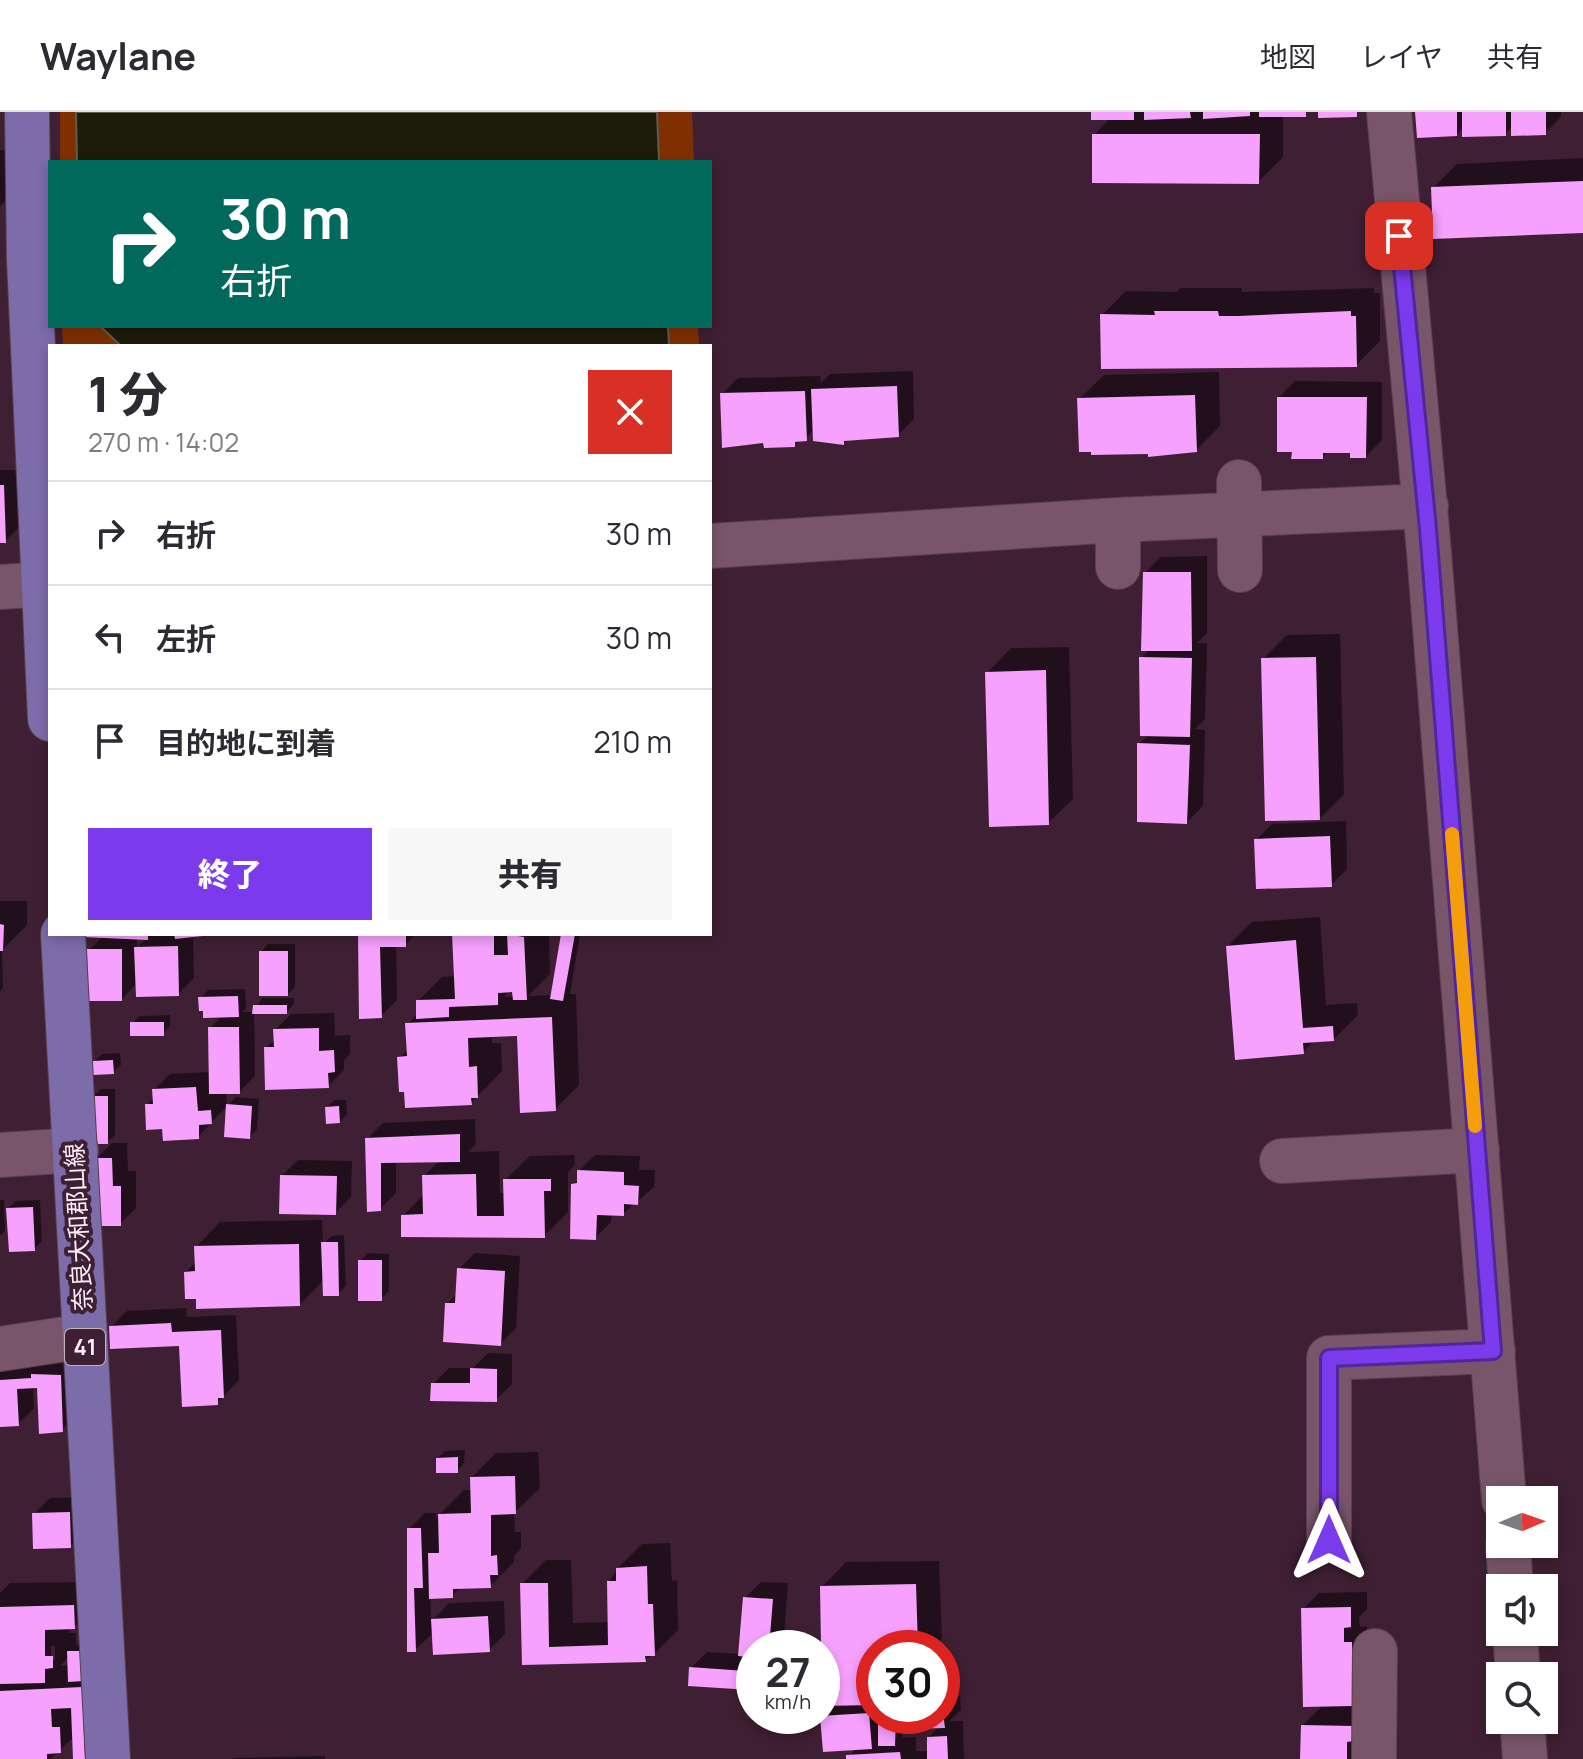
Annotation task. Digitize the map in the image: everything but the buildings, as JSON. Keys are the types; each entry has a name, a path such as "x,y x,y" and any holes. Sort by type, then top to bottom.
{"main road":[{"path":"27,112 14,260 31,585 48,705"},
{"name":"奈良大和郡山線","path":"63,936 108,1759"}],"street":[{"path":"1389,112 1426,506 1503,1486"},
{"path":"712,546 1118,520 1239,498 1426,506"},
{"path":"1239,498 1240,570"},
{"path":"1118,520 1118,567"},
{"path":"0,1155 76,1150"},
{"path":"1282,1161 1477,1150"},
{"path":"0,1349 85,1336"},
{"path":"1329,1540 1329,1358 1493,1351"},
{"path":"1374,1759 1375,1651"},
{"path":"1523,1734 1525,1759"}],"shaded area":[{"path":"60,112 76,112 77,160 60,160"},
{"path":"76,112 657,112 659,160 77,160"},
{"path":"657,112 692,112 694,160 659,160"},
{"path":"62,328 102,328 119,344 63,344"},
{"path":"102,328 668,328 669,344 119,344"},
{"path":"668,328 698,328 699,344 669,344"}],"slow traffic":[{"path":"1452,834 1475,1126"}],"route":[{"path":"1329,1540 1329,1358 1493,1351 1428,529 1399,236"}]}
